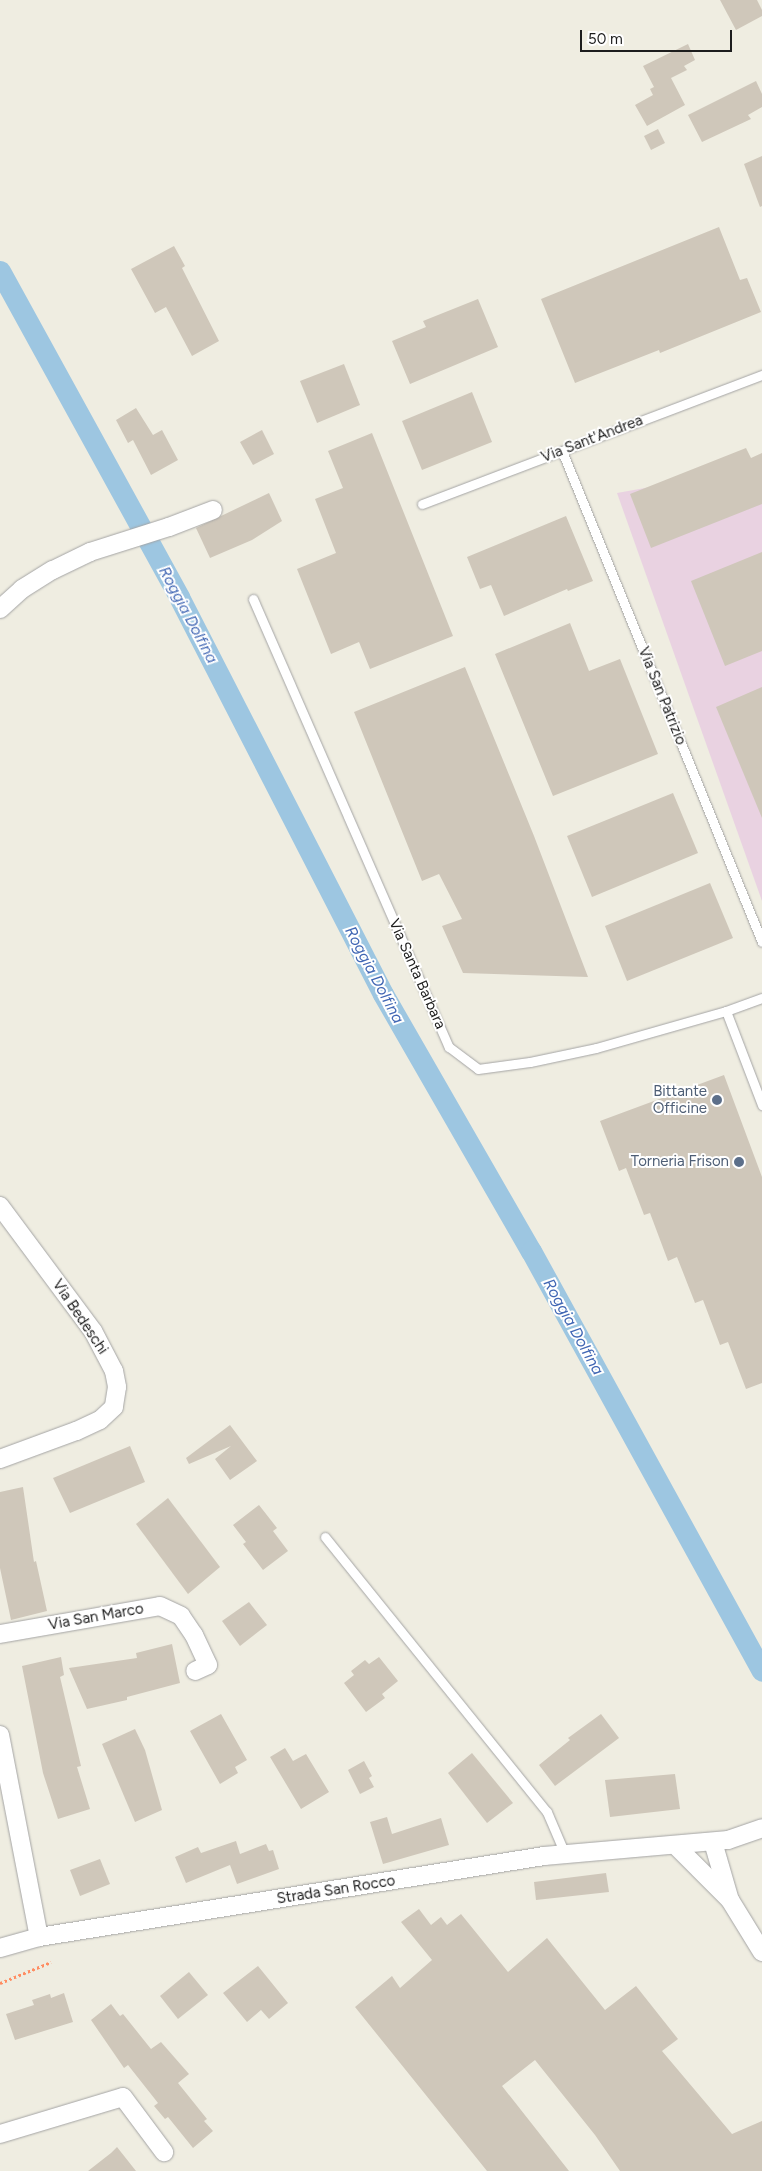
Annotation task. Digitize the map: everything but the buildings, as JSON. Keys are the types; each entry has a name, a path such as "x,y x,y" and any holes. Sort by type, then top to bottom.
{"street":[{"path":"0,609 22,589 53,570 90,552 169,527 213,510"},
{"name":"Via Bedeschi","path":"0,1206 93,1331 114,1371 117,1388 114,1407 100,1420 76,1431 0,1459"},
{"name":"Via San Marco","path":"0,1634 160,1606 181,1616 194,1635 208,1665 195,1671"},
{"path":"0,1735 39,1937"},
{"name":"Strada San Rocco","path":"0,1948 39,1937 451,1870 565,1854 728,1840 762,1828"},
{"path":"713,1842 730,1900"},
{"path":"675,1845 730,1900 762,1952"},
{"path":"0,2134 123,2097 164,2152"}],"lane":[{"name":"Via Sant'Andrea","path":"422,504 762,375"},
{"name":"Via San Patrizio","path":"562,451 762,942"},
{"name":"Via Santa Barbara","path":"253,599 449,1046 478,1069 530,1062 596,1048 726,1011 762,998"},
{"path":"726,1011 762,1105"},
{"path":"325,1537 547,1812 565,1854"}],"path":[{"path":"0,1983 50,1962"}],"shaded area":[{"path":"762,467 762,901 617,493"}],"waterway":[{"name":"Roggia Dolfina","path":"0,271 179,597 383,994 531,1251 762,1671"}],"place":[{"name":"Bittante Officine","path":"717,1100"},
{"name":"Torneria Frison","path":"739,1162"}]}
